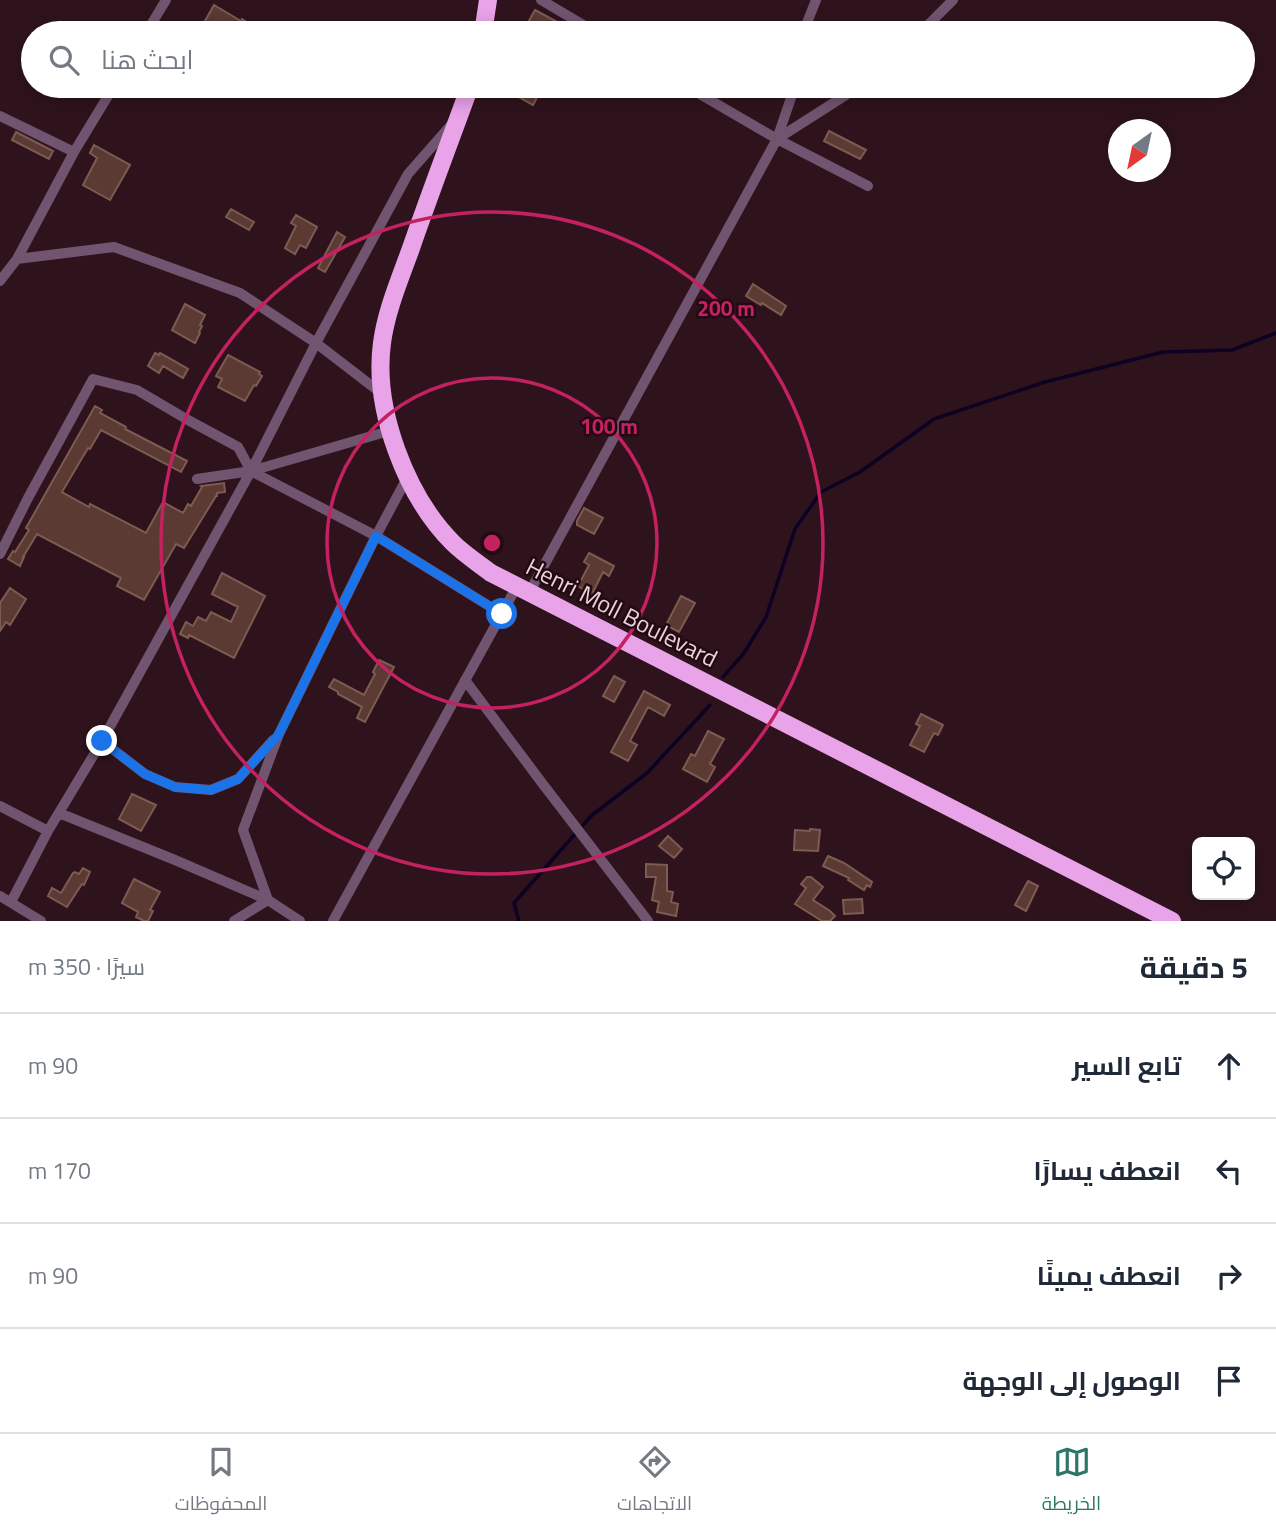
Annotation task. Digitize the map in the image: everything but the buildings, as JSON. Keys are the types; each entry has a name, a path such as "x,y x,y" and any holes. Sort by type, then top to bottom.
{"highway":[{"path":"485,21 488,0"},
{"name":"Henri Moll Boulevard","path":"465,98 388,317 380,359 382,393 389,431 408,476 428,511 454,544 491,572 523,589 1172,921"}],"street":[{"path":"153,21 166,0"},
{"path":"541,0 577,21"},
{"path":"808,21 816,0"},
{"path":"931,21 953,0"},
{"path":"0,281 18,259 74,152 107,98"},
{"path":"707,98 777,139 868,186"},
{"path":"333,921 502,614 523,589 777,139 791,98"},
{"path":"777,139 841,98"},
{"path":"0,116 74,152"},
{"path":"11,902 48,831 102,741 251,471 316,343 408,174 458,117"},
{"path":"18,259 114,247 240,293 316,343 382,393"},
{"path":"0,554 93,379 137,390 238,447 251,471 376,536 502,614"},
{"path":"197,479 251,471 389,431"},
{"path":"268,900 243,830 279,734 408,476"},
{"path":"465,680 648,921"},
{"path":"102,741 145,774 175,787 211,790 238,779 279,734"},
{"path":"0,806 48,831"},
{"path":"59,813 268,900 300,921"},
{"path":"0,896 41,921"},
{"path":"234,921 268,900"}],"waterway":[{"path":"723,677 744,653 766,617 795,529 821,492 860,472 934,419 1045,382 1163,352 1232,350 1276,333"},
{"path":"519,921 514,903 591,816 647,773 710,705"}],"route":[{"path":"102,741 145,774 175,787 211,790 238,779 279,734 376,536 502,614"}]}
